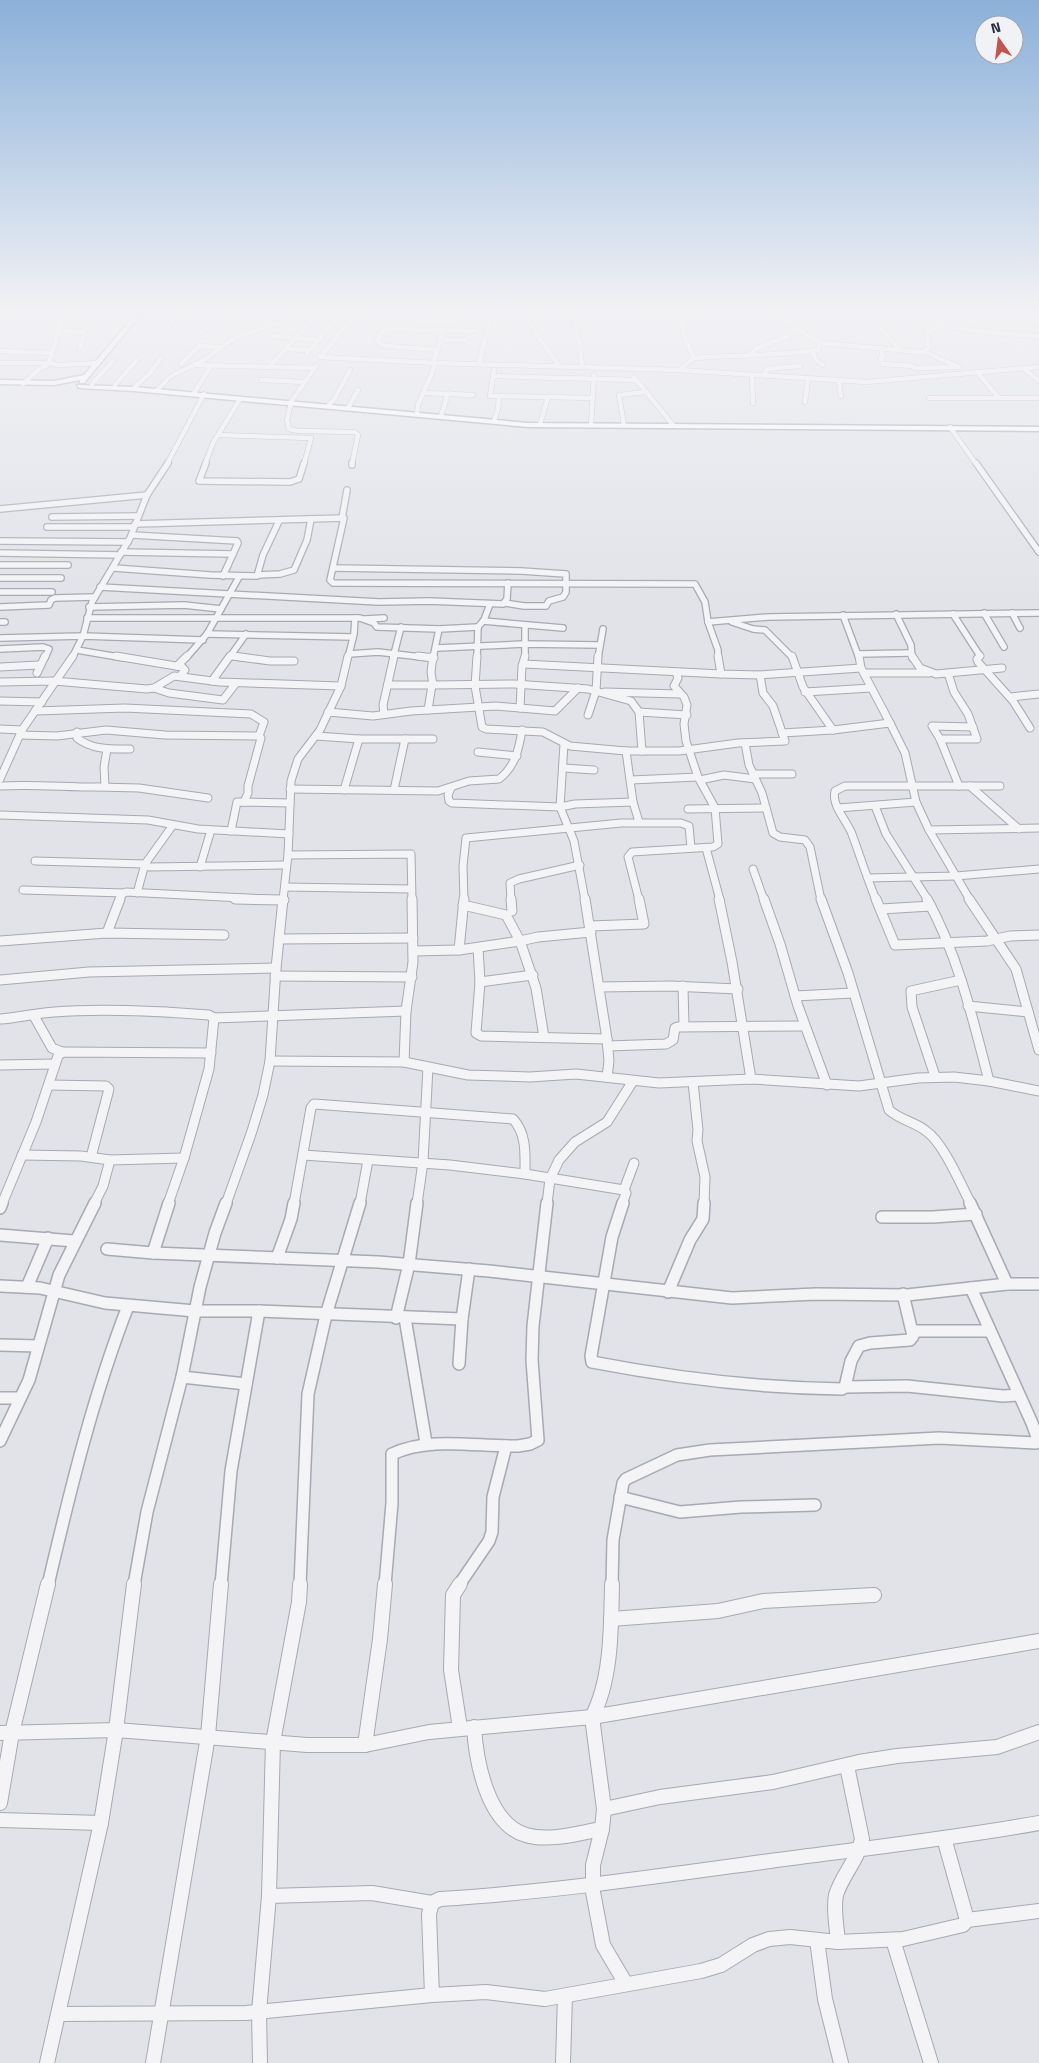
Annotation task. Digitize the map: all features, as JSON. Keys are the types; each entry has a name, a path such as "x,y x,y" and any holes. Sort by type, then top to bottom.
{"main road":[{"path":"315,405 528,425 950,427"},
{"path":"319,405 540,424 1039,428"}],"street":[{"path":"0,779 21,732 54,681 77,650 84,636 87,618 95,597 132,535 147,495 174,454 198,405"},
{"path":"220,435 305,436 311,438 312,440 299,479 294,482 199,481 213,443 220,435 237,405"},
{"path":"290,405 287,420 289,429 355,432 358,436 352,465"},
{"path":"417,414 418,405"},
{"path":"441,416 445,405"},
{"path":"494,421 499,405"},
{"path":"540,424 546,405"},
{"path":"591,424 592,405"},
{"path":"622,405 624,425"},
{"path":"657,405 673,425"},
{"path":"950,427 1039,552"},
{"path":"347,490 342,518 344,519 330,582 695,584 704,602 708,622 718,650 718,665 721,674"},
{"path":"0,509 147,495"},
{"path":"52,517 138,516"},
{"path":"47,527 279,522 342,518"},
{"path":"114,568 239,577 280,574 294,570 306,540 311,519"},
{"path":"258,576 263,555 279,522"},
{"path":"132,535 237,541 238,543 223,576"},
{"path":"0,541 128,542"},
{"path":"0,553 233,554"},
{"path":"0,607 50,605 61,578 75,553"},
{"path":"0,565 68,565"},
{"path":"100,587 379,602 429,601 490,604 505,602 524,606 546,606 549,601 563,597 566,592 566,574 564,572 333,568"},
{"path":"176,666 205,637 239,577"},
{"path":"0,578 61,578"},
{"path":"505,602 508,583"},
{"path":"0,592 95,597"},
{"path":"490,604 483,621 478,627 475,686 484,729 548,733 564,744 626,752 689,750 745,743 785,741 773,706 763,692 760,675"},
{"path":"90,608 180,605 221,609"},
{"path":"708,622 756,617 1039,612"},
{"path":"1012,613 1020,628"},
{"path":"896,614 911,645 910,653 917,665 934,674"},
{"path":"953,614 980,656 977,659 978,662 1010,697 1030,728"},
{"path":"984,614 1004,647"},
{"path":"843,615 871,688 905,753 916,802 928,830 1016,969 1032,1016 1039,1050"},
{"path":"87,618 216,620 384,618"},
{"path":"358,619 377,627 439,629 478,627"},
{"path":"47,2063 101,1823 116,1730 133,1585 147,1512 182,1377 209,1256 252,1131 263,1095 270,1061 275,972 285,887 290,789 295,766 316,736 341,686 358,619"},
{"path":"483,621 563,628"},
{"path":"730,621 753,629 765,630 792,655 796,672 806,692 820,709 832,730"},
{"path":"520,708 525,626"},
{"path":"384,714 384,705 401,627"},
{"path":"428,710 432,684 430,670 437,648 439,629"},
{"path":"588,714 599,691 596,668 603,629"},
{"path":"0,638 84,636 205,637 246,634 353,637"},
{"path":"212,681 246,634"},
{"path":"437,648 524,644 600,645"},
{"path":"0,649 43,647 49,649 37,673"},
{"path":"77,650 176,666 185,669 180,676"},
{"path":"349,654 378,652 434,658"},
{"path":"858,654 910,653"},
{"path":"231,656 270,661 294,661"},
{"path":"524,664 760,675 863,670 934,674 1002,668"},
{"path":"0,667 40,665"},
{"path":"413,951 478,948 590,929 644,924 629,854 658,849 706,848 718,844 715,808 699,779 689,750 685,733 687,705 674,686 678,678 676,672"},
{"path":"940,739 976,740 977,737 968,714 954,692 948,672"},
{"path":"154,688 171,677 180,676 236,683 341,686"},
{"path":"0,682 54,681 154,688 169,693 223,700 236,683"},
{"path":"388,685 522,685 599,691 680,694"},
{"path":"328,712 373,716 478,707 559,710 578,688"},
{"path":"806,692 871,688"},
{"path":"599,691 630,700 639,712 642,751"},
{"path":"1010,697 1039,694"},
{"path":"0,701 42,702"},
{"path":"35,711 125,708 250,714 264,722 259,736 248,793 244,802"},
{"path":"639,712 687,714"},
{"path":"782,733 832,730 890,723"},
{"path":"959,786 940,739 932,726 972,727"},
{"path":"0,729 57,736 77,732 106,730 165,735 259,736"},
{"path":"290,789 429,791 451,788 469,781 502,778 517,756 522,730"},
{"path":"77,732 77,738 81,742 108,749 130,749"},
{"path":"316,736 359,739 433,739"},
{"path":"344,790 359,739"},
{"path":"394,790 405,739"},
{"path":"745,743 749,765 766,808 773,833 780,837 805,840 810,847 822,904 848,973 887,1106 892,1113 921,1127 938,1143 976,1214 1007,1284"},
{"path":"564,744 560,808 580,866 608,1042 609,1061 607,1077"},
{"path":"100,787 108,749"},
{"path":"478,752 517,756"},
{"path":"626,752 633,802 639,822"},
{"path":"563,768 594,770"},
{"path":"630,780 699,779 724,774 754,777 792,774"},
{"path":"0,786 32,784 139,788 208,798"},
{"path":"1000,786 845,786 835,791 834,795 894,944 997,940 1010,936 1039,935"},
{"path":"970,786 1005,816 1011,825 1019,829"},
{"path":"451,788 448,795 449,801 452,803 560,808 575,804 633,802"},
{"path":"230,830 234,805 237,802 290,803"},
{"path":"838,808 916,802"},
{"path":"875,806 891,844 931,906 947,942 961,980 989,1081"},
{"path":"688,809 766,808"},
{"path":"0,815 148,820 211,830 288,834"},
{"path":"459,950 464,905 463,866 466,838 567,827 639,822 686,824 690,830 692,848"},
{"path":"137,892 145,864 174,825"},
{"path":"928,830 1039,828"},
{"path":"200,867 211,830"},
{"path":"706,848 716,882 738,989 751,1079"},
{"path":"34,861 145,864 149,867 200,867 408,853 412,856 413,951 412,977 406,1011 404,1062"},
{"path":"512,911 510,883 519,879 580,866"},
{"path":"868,878 956,876 1039,869"},
{"path":"753,870 780,944 805,1026 827,1085"},
{"path":"285,887 411,889"},
{"path":"23,890 137,892 284,900"},
{"path":"108,933 124,893"},
{"path":"464,905 506,914 509,918 534,975 544,1037"},
{"path":"881,909 931,906"},
{"path":"0,941 108,933 224,935"},
{"path":"278,939 413,938"},
{"path":"478,948 480,982 476,1033 480,1036 544,1037 666,1044 673,1040 675,1028 684,1026 805,1026"},
{"path":"0,980 89,972 275,972 412,977"},
{"path":"480,982 534,975"},
{"path":"936,1076 912,1008 911,991 961,980"},
{"path":"599,987 683,986 738,989"},
{"path":"683,986 684,1026"},
{"path":"795,996 853,993"},
{"path":"968,1006 1032,1016"},
{"path":"0,1020 50,1012 130,1011 209,1015 214,1018 406,1011"},
{"path":"34,1016 52,1048 62,1052 211,1053"},
{"path":"153,1253 154,1245 200,1110 211,1053 214,1018"},
{"path":"0,1208 49,1085 55,1064 62,1052"},
{"path":"270,1061 404,1062 468,1075 530,1077 576,1074 633,1081 693,1082 751,1079 859,1086 936,1076 989,1081 1039,1092"},
{"path":"0,1064 55,1064"},
{"path":"426,1444 400,1318 423,1162 428,1067"},
{"path":"365,1744 380,1639 392,1503 392,1454 426,1444 506,1446 533,1444 538,1440 532,1360 533,1326 550,1179 559,1160 575,1142 607,1122 633,1081"},
{"path":"668,1292 690,1240 703,1220 705,1177 697,1141 698,1130 693,1082"},
{"path":"49,1085 106,1086 109,1089 91,1157"},
{"path":"277,1258 291,1219 311,1108 314,1104 513,1119 517,1122 522,1134 526,1174"},
{"path":"22,1155 91,1157 110,1160 184,1158"},
{"path":"303,1155 423,1162 526,1174 624,1190"},
{"path":"0,1441 29,1380 54,1290 74,1241 103,1186 110,1160"},
{"path":"260,2063 259,2012 269,1896 272,1742 299,1602 307,1404 326,1315 357,1217 368,1160"},
{"path":"634,1163 624,1190 626,1194 612,1236 591,1356 592,1362 670,1376 740,1385 802,1388 907,1386 1003,1396 1019,1395"},
{"path":"882,1217 933,1217 976,1214"},
{"path":"0,1235 74,1241"},
{"path":"27,1287 48,1238"},
{"path":"107,1249 209,1256 409,1264 732,1298 816,1294 903,1294 1007,1284 1039,1284"},
{"path":"459,1364 468,1269"},
{"path":"0,1286 54,1290 90,1300 128,1306 195,1312 259,1311 462,1319"},
{"path":"626,1984 603,1945 593,1885 593,1865 602,1829 604,1809 592,1717 600,1704 610,1646 613,1540 623,1482 688,1452 797,1444 939,1438 1036,1443 1037,1437 971,1288"},
{"path":"845,1387 851,1361 859,1346 870,1343 910,1340 913,1336 903,1294"},
{"path":"0,1803 6,1733 109,1355 128,1306"},
{"path":"153,2063 208,1736 231,1471 259,1311"},
{"path":"913,1331 990,1331"},
{"path":"0,1345 38,1346"},
{"path":"182,1377 246,1384"},
{"path":"0,1398 19,1398"},
{"path":"506,1446 493,1498 492,1532 489,1542 453,1595 451,1670 454,1695 467,1727 480,1775 504,1820 513,1830 525,1835 539,1837 602,1829"},
{"path":"620,1497 680,1512 741,1507 816,1506"},
{"path":"611,1619 718,1611 763,1601 794,1598 874,1595"},
{"path":"6,1733 116,1730 307,1745 365,1744 467,1727 592,1717 1039,1642"},
{"path":"604,1809 660,1797 773,1782 859,1762 897,1756 997,1747 1039,1732"},
{"path":"838,1942 836,1893 860,1851 862,1839 847,1766"},
{"path":"0,1820 101,1823"},
{"path":"269,1896 372,1893 432,1903 440,1899 508,1895 860,1851 1039,1823"},
{"path":"944,1838 967,1920"},
{"path":"432,1903 429,1926 432,1994"},
{"path":"59,2014 259,2012 432,1994 486,1992 534,1998 565,1996 721,1966 753,1946 769,1939 790,1937 838,1942 893,1940 916,1937 963,1925 967,1920 1039,1911"},
{"path":"817,1940 825,1999 841,2063"},
{"path":"893,1940 931,2063"},
{"path":"563,2063 565,1996"}]}
